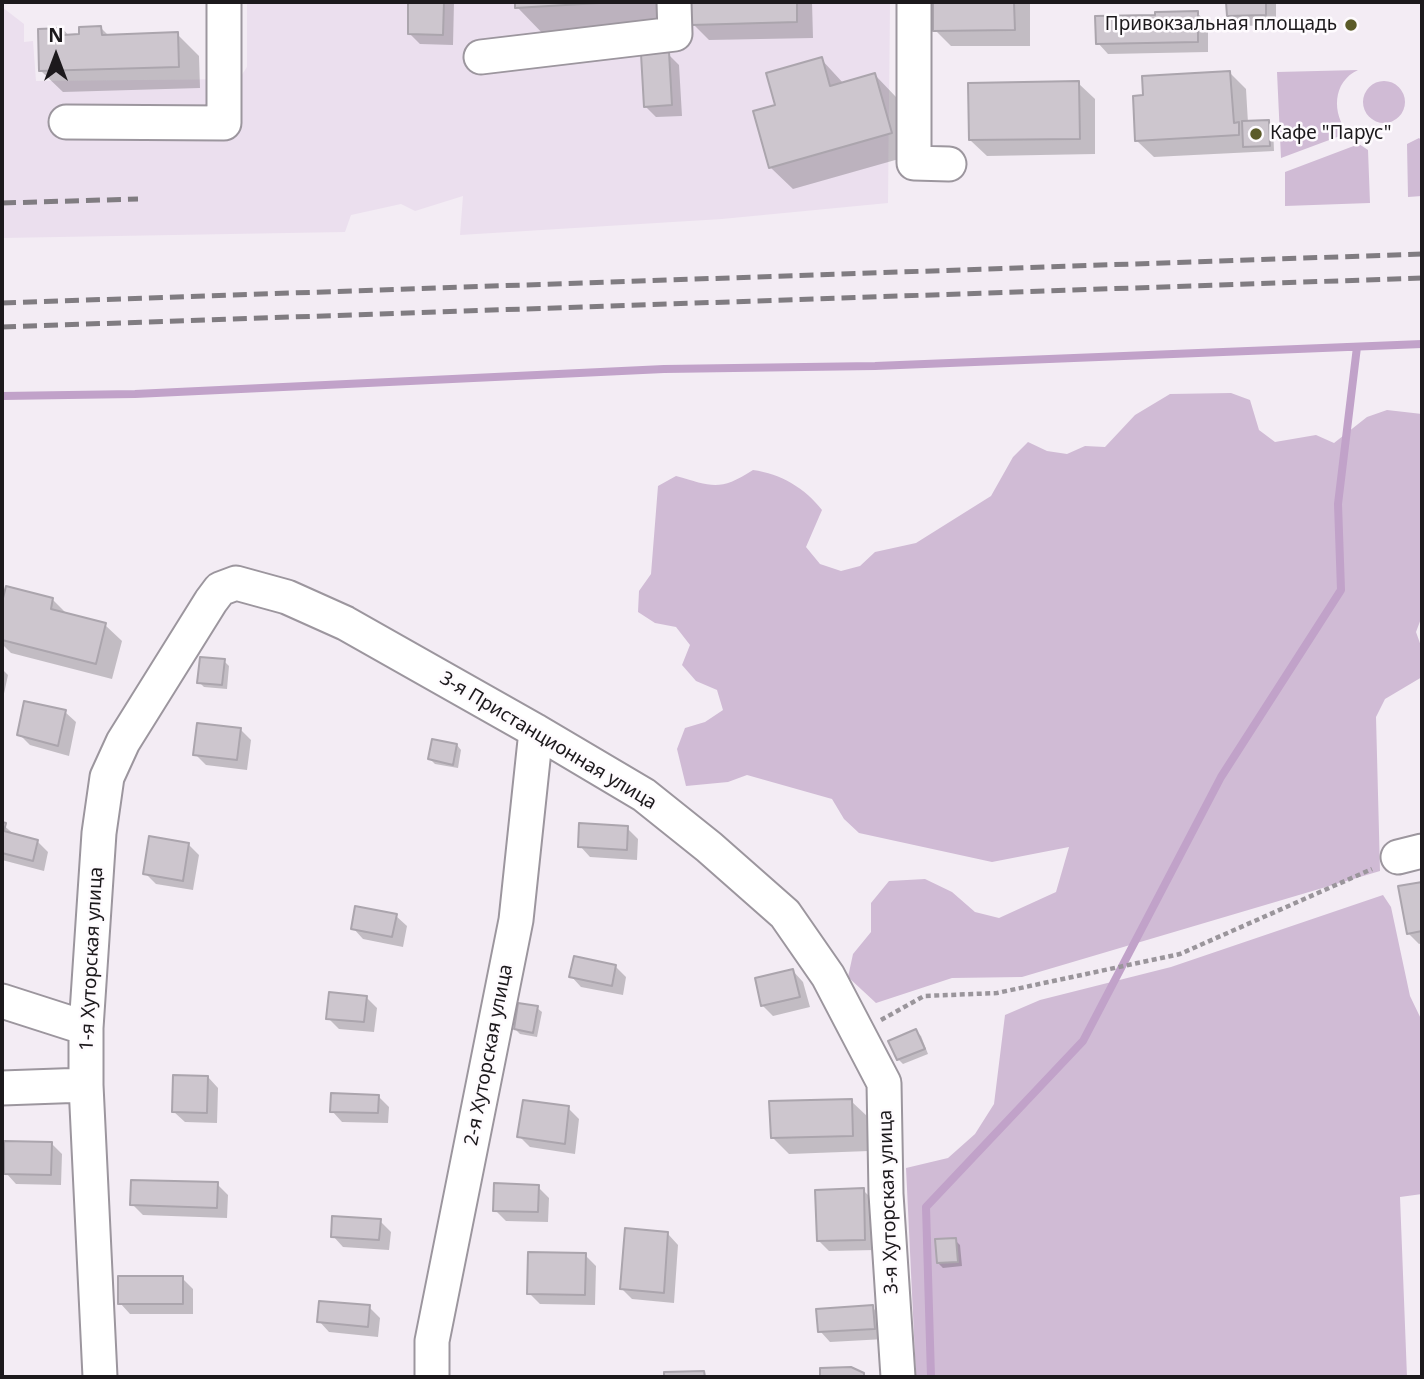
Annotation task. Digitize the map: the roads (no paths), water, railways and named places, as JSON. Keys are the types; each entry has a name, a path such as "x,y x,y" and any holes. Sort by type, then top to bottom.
{"street":[{"path":"66,122 225,123 224,2"},
{"path":"481,57 675,34 674,2"},
{"path":"914,2 914,163 949,164"},
{"name":"3-я Пристанционная улица","path":"236,583 287,597 345,623 644,795 709,847 785,914 828,976 859,1033"},
{"name":"1-я Хуторская улица","path":"100,1377 86,1086 86,1028 99,833 107,777 123,742 211,601 220,589 236,583"},
{"name":"2-я Хуторская улица","path":"432,1377 432,1341 516,920 536,731"},
{"path":"2,1001 86,1028"},
{"name":"3-я Хуторская улица","path":"859,1033 884,1083 886,1194 898,1377"},
{"path":"2,1088 86,1086"}],"waterway":[{"path":"2,396 135,394 664,369 875,366 1422,344"},
{"path":"931,1377 926,1207 1083,1041 1221,777 1341,590 1338,504 1357,347"}],"railway":[{"path":"2,203 138,199"},
{"path":"2,303 1422,254"},
{"path":"2,327 1422,278"}],"place":[{"name":"Привокзальная площадь","path":"1351,25"},
{"name":"Кафе \"Парус\"","path":"1256,134"}]}
